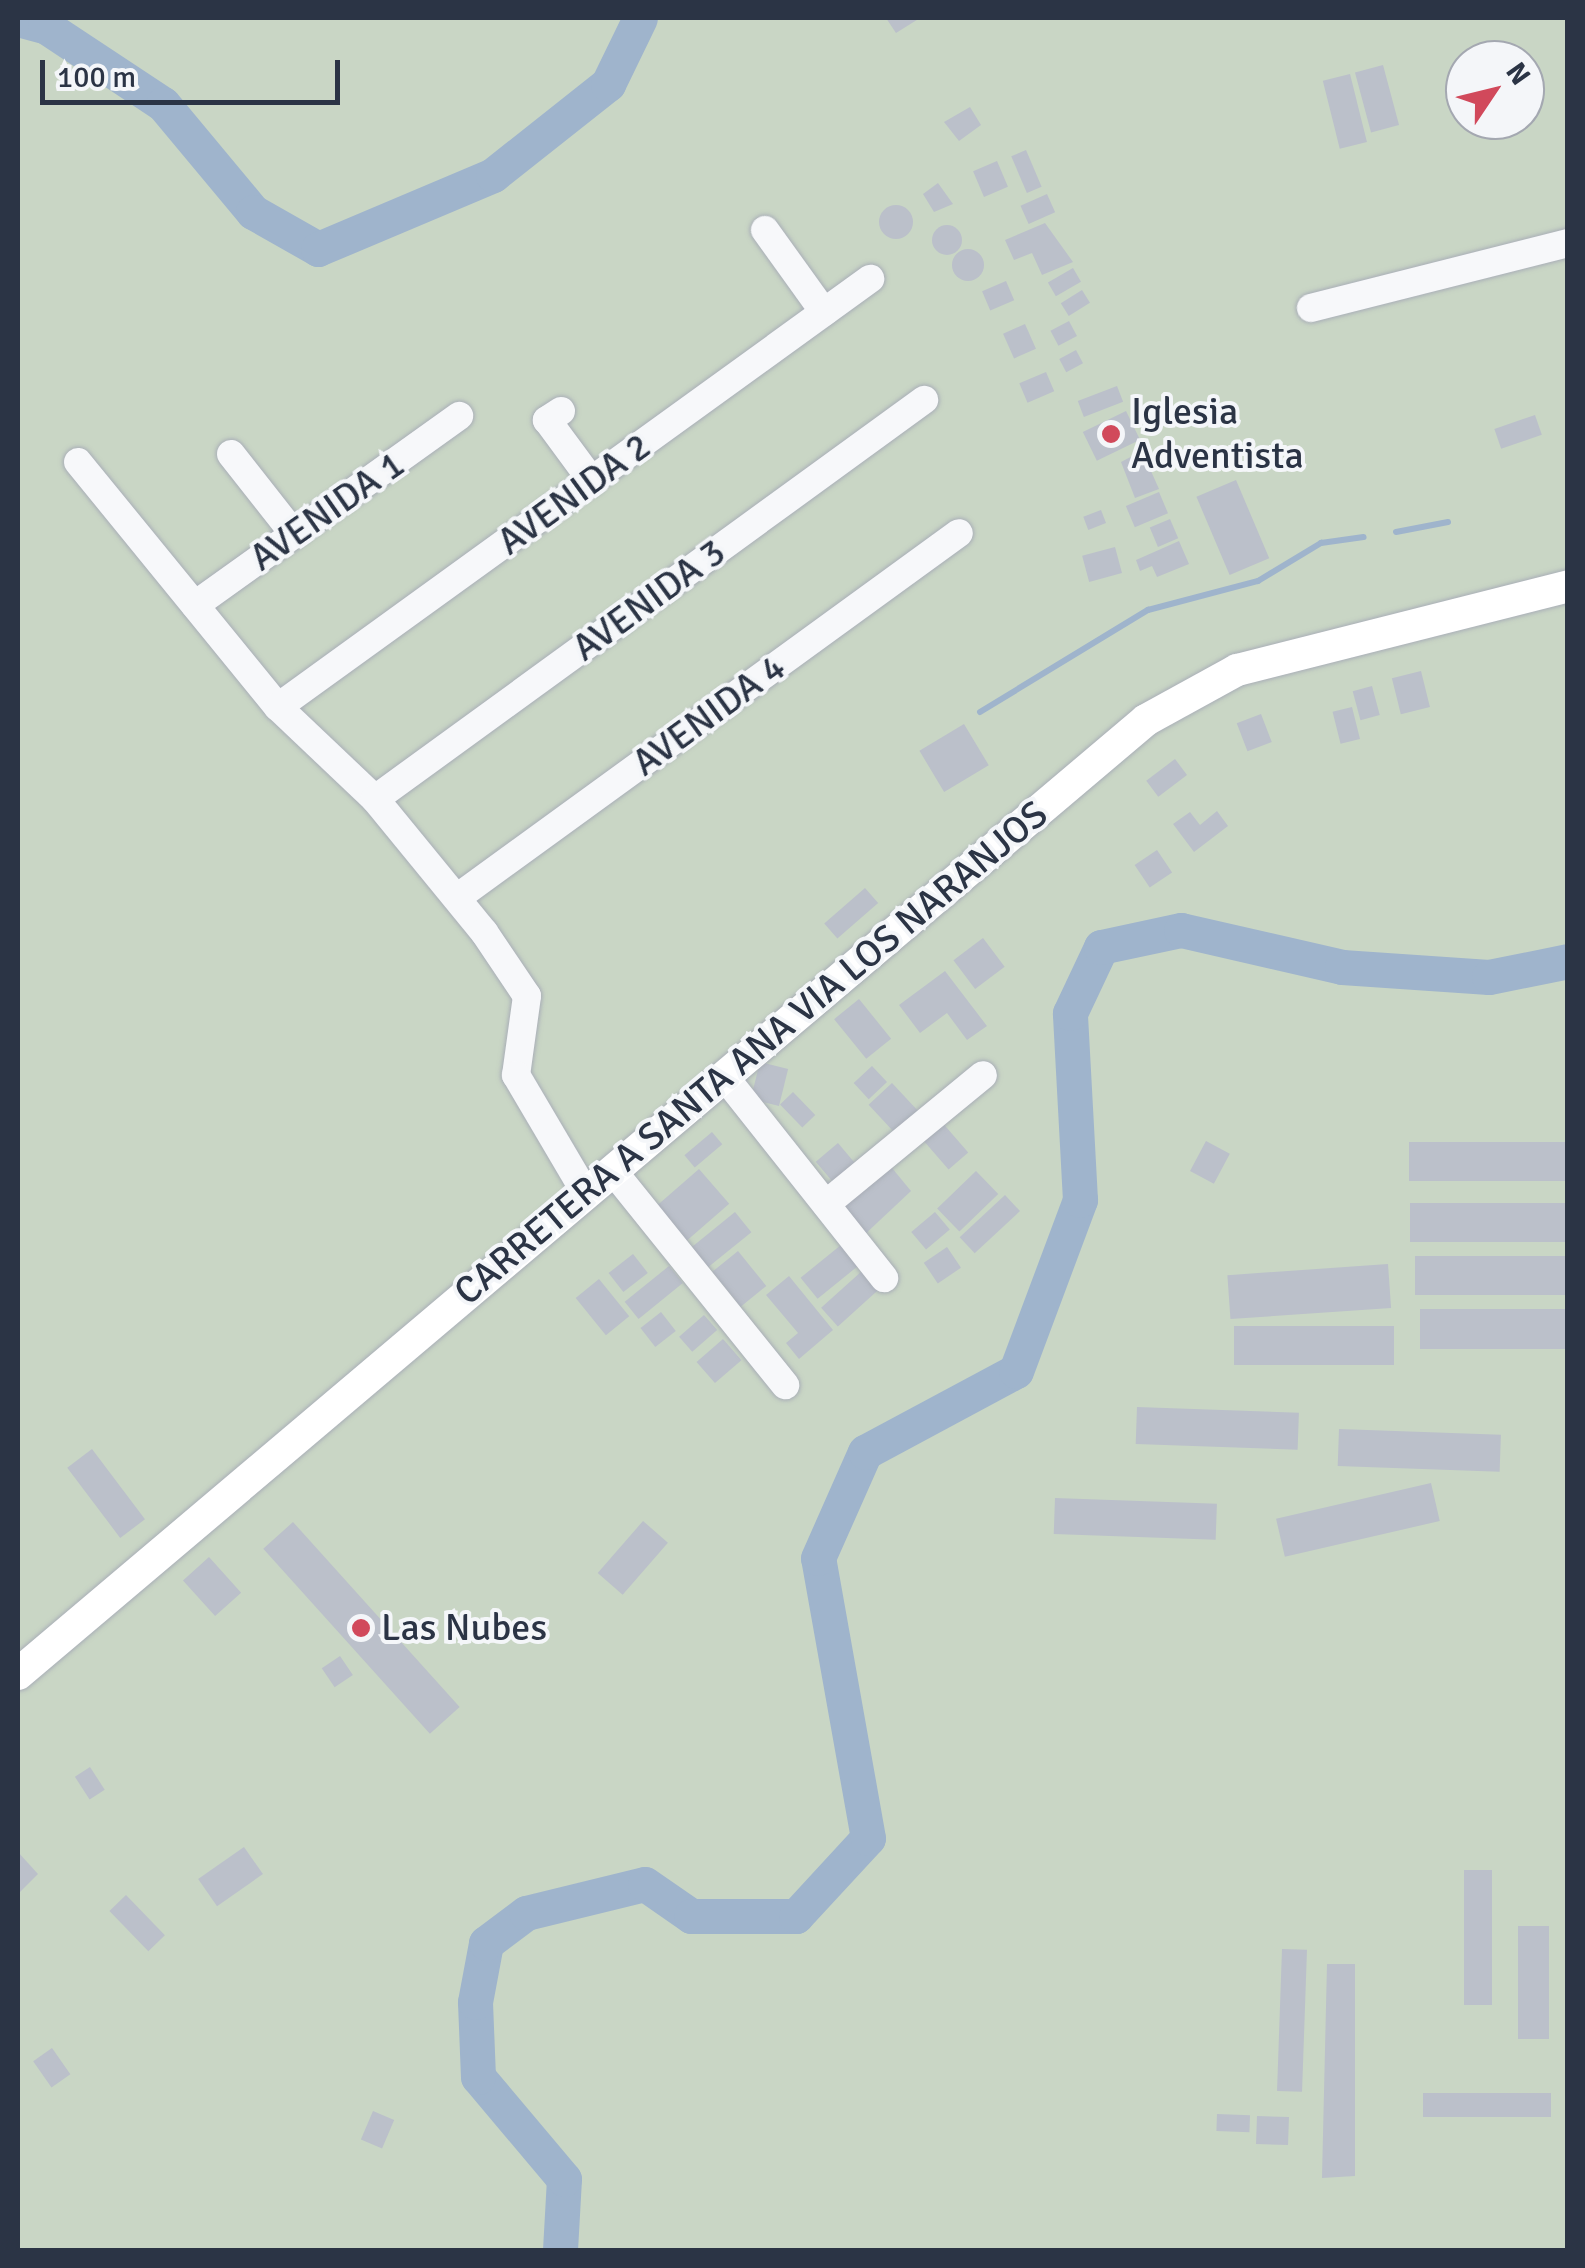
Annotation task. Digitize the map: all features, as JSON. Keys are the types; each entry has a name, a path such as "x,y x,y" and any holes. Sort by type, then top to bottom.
{"main road":[{"name":"CARRETERA A SANTA ANA VIA LOS NARANJOS","path":"18,1674 1180,696 1237,670 1568,586"}],"street":[{"path":"766,230 824,312"},
{"path":"1311,308 1568,243"},
{"name":"AVENIDA 2","path":"278,707 870,279"},
{"name":"AVENIDA 3","path":"374,799 924,400"},
{"path":"554,415 592,481"},
{"name":"AVENIDA 1","path":"196,606 294,534 451,430"},
{"path":"78,462 278,707 374,799 458,897 527,996 516,1075 586,1194"},
{"path":"244,462 294,534"},
{"name":"AVENIDA 4","path":"458,897 959,533"},
{"path":"724,1076 884,1278"},
{"path":"826,1204 983,1076"},
{"path":"614,1171 786,1385"}],"green space":[{"path":"18,18 1567,18 1567,2250 18,2250"}],"building":[{"path":"886,18 920,18 896,33"},
{"path":"1383,65 1399,125 1371,132 1355,73"},
{"path":"1350,74 1367,142 1340,149 1323,81"},
{"path":"970,107 981,125 959,141 944,122"},
{"path":"1026,150 1042,187 1027,193 1011,156"},
{"path":"997,161 1008,187 984,197 973,171"},
{"path":"938,183 953,204 934,212 923,194"},
{"path":"1047,194 1055,212 1029,224 1021,206"},
{"path":"896,205 908,210 913,222 908,234 896,239 884,234 879,222 884,210"},
{"path":"1045,223 1073,262 1042,275 1032,253 1014,260 1005,240"},
{"path":"947,225 958,229 962,240 958,251 947,255 936,251 932,240 936,229"},
{"path":"968,249 979,254 984,265 979,276 968,281 957,276 952,265 957,254"},
{"path":"1073,268 1081,282 1056,296 1048,283"},
{"path":"1006,281 1014,300 990,310 982,291"},
{"path":"1082,290 1090,303 1069,316 1061,303"},
{"path":"1069,321 1077,336 1058,346 1050,331"},
{"path":"1025,324 1036,349 1014,358 1003,334"},
{"path":"1076,350 1083,363 1066,372 1059,359"},
{"path":"1046,372 1054,391 1028,403 1019,383"},
{"path":"1117,386 1123,402 1084,417 1078,401"},
{"name":"Iglesia Adventista","path":"1126,411 1140,440 1097,461 1083,432"},
{"path":"1535,415 1542,435 1501,449 1494,429"},
{"path":"1142,451 1159,489 1135,498 1121,462"},
{"path":"1236,480 1269,558 1230,575 1196,497"},
{"path":"1159,492 1168,513 1135,527 1126,506"},
{"path":"1101,510 1106,523 1088,530 1083,517"},
{"path":"1170,519 1178,538 1158,547 1150,528"},
{"path":"1179,541 1189,564 1157,577 1152,566 1140,571 1136,560"},
{"path":"1115,547 1122,573 1089,582 1082,556"},
{"path":"1421,671 1430,707 1401,714 1392,678"},
{"path":"1372,686 1380,715 1360,720 1353,691"},
{"path":"1352,707 1360,739 1341,744 1333,712"},
{"path":"1261,714 1272,742 1247,751 1237,723"},
{"path":"964,724 989,765 944,792 919,751"},
{"path":"1175,759 1187,775 1158,797 1146,781"},
{"path":"1217,811 1228,826 1194,852 1173,824 1190,812 1200,825"},
{"path":"1157,850 1172,872 1150,887 1135,865"},
{"path":"865,888 878,903 837,939 824,923"},
{"path":"983,938 1005,967 975,989 953,960"},
{"path":"945,971 987,1026 967,1040 947,1013 920,1033 899,1005"},
{"path":"859,999 891,1039 866,1059 834,1019"},
{"path":"760,1062 788,1069 779,1106 751,1099"},
{"path":"872,1066 887,1082 869,1099 854,1083"},
{"path":"892,1083 920,1113 897,1135 869,1105"},
{"path":"793,1092 815,1115 802,1128 780,1105"},
{"path":"940,1120 968,1152 949,1170 920,1137"},
{"path":"712,1132 722,1144 695,1167 684,1155"},
{"path":"1206,1141 1230,1154 1214,1184 1190,1171"},
{"path":"1409,1142 1568,1142 1568,1181 1409,1181"},
{"path":"838,1143 857,1166 835,1185 816,1162"},
{"path":"892,1168 911,1191 861,1238 839,1211"},
{"path":"699,1169 729,1204 685,1242 654,1208"},
{"path":"976,1171 998,1194 959,1232 937,1209"},
{"path":"1005,1195 1020,1211 975,1253 960,1237"},
{"path":"1410,1203 1568,1203 1568,1242 1410,1242"},
{"path":"735,1212 751,1232 704,1271 688,1250"},
{"path":"935,1212 950,1230 926,1250 911,1232"},
{"path":"841,1245 858,1266 818,1299 801,1278"},
{"path":"947,1247 961,1268 938,1283 924,1263"},
{"path":"738,1251 766,1286 741,1307 712,1272"},
{"path":"633,1254 648,1273 623,1292 609,1273"},
{"path":"1415,1256 1568,1256 1568,1295 1415,1295"},
{"path":"1388,1264 1391,1308 1230,1319 1227,1275"},
{"path":"669,1266 683,1283 639,1319 625,1302"},
{"path":"862,1271 879,1290 838,1326 821,1308"},
{"path":"789,1276 833,1330 799,1359 786,1343 798,1333 766,1295"},
{"path":"599,1279 629,1316 606,1335 576,1298"},
{"path":"1420,1309 1568,1309 1568,1349 1420,1349"},
{"path":"661,1312 676,1331 655,1347 641,1328"},
{"path":"704,1315 717,1330 692,1352 679,1337"},
{"path":"1234,1326 1394,1326 1394,1365 1234,1365"},
{"path":"723,1339 741,1360 715,1383 697,1362"},
{"path":"1137,1407 1299,1413 1298,1450 1136,1444"},
{"path":"1339,1429 1501,1435 1500,1472 1338,1466"},
{"path":"92,1449 145,1519 120,1538 67,1468"},
{"path":"1431,1483 1440,1521 1285,1557 1276,1519"},
{"path":"1055,1498 1217,1504 1216,1540 1054,1534"},
{"path":"643,1521 668,1543 623,1595 598,1573"},
{"name":"Las Nubes","path":"293,1522 460,1707 430,1734 263,1549"},
{"path":"209,1557 241,1593 215,1616 183,1580"},
{"path":"340,1656 353,1675 335,1687 322,1668"},
{"path":"90,1767 105,1790 90,1799 75,1777"},
{"path":"244,1847 263,1874 217,1906 198,1879"},
{"path":"18,1852 38,1874 18,1894"},
{"path":"1464,1870 1492,1870 1492,2005 1464,2005"},
{"path":"126,1895 165,1935 148,1951 109,1911"},
{"path":"1518,1926 1549,1926 1549,2039 1518,2039"},
{"path":"1282,1949 1307,1950 1302,2092 1277,2091"},
{"path":"1327,1964 1355,1964 1355,2176 1322,2178"},
{"path":"52,2048 70,2074 52,2087 33,2061"},
{"path":"1423,2093 1551,2093 1551,2117 1423,2117"},
{"path":"373,2111 394,2120 382,2149 361,2140"},
{"path":"1217,2114 1250,2115 1249,2132 1216,2131"},
{"path":"1257,2116 1289,2117 1288,2145 1256,2144"}],"waterway":[{"path":"18,19 45,26 163,104 253,212 318,249 493,175 608,84 640,18"},
{"path":"1396,532 1448,522"},
{"path":"980,712 1148,610 1258,581 1321,543 1364,537"},
{"path":"560,2250 564,2179 478,2077 475,2002 486,1943 526,1913 645,1884 691,1916 796,1916 868,1838 818,1558 865,1452 1016,1371 1080,1200 1070,1013 1101,947 1181,930 1342,967 1489,977 1568,961"}],"place":[{"name":"Iglesia Adventista","path":"1111,434"},
{"name":"Las Nubes","path":"361,1628"}]}
